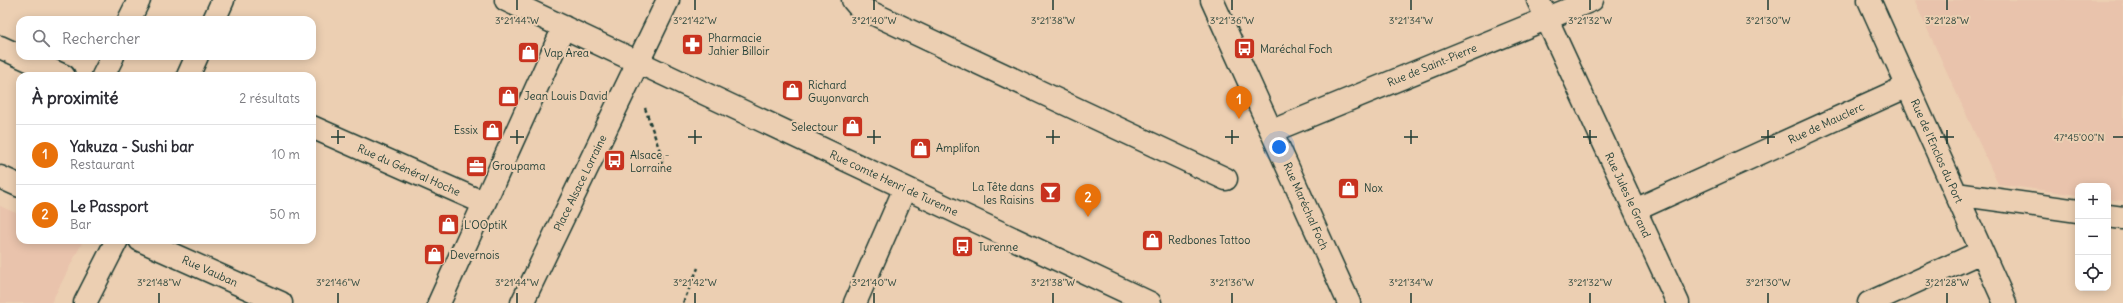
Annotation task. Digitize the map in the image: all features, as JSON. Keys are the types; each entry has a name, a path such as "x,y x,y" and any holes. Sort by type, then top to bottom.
{"street":[{"path":"132,16 139,0"},
{"path":"216,16 223,0"},
{"name":"Rue comte Henri de Turenne","path":"506,0 1150,303"},
{"name":"Place Alsace Lorraine","path":"522,303 668,0"},
{"path":"853,0 859,7 1226,179"},
{"name":"Rue Maréchal Foch","path":"1212,0 1348,303"},
{"name":"Rue de Saint-Pierre","path":"1272,131 1542,9 1592,0"},
{"name":"Rue de l'Enclos du Port","path":"1869,0 2005,303"},
{"name":"Rue Jules le Grand","path":"1542,9 1678,303"},
{"path":"439,303 564,27"},
{"path":"0,47 16,54"},
{"path":"29,60 55,72"},
{"path":"105,72 110,60"},
{"name":"Rue de Mauclerc","path":"1635,210 1908,86"},
{"name":"Rue du Général Hoche","path":"316,129 484,203"},
{"path":"0,177 16,184"},
{"path":"855,303 905,188"},
{"path":"1956,194 2075,212"},
{"path":"2111,216 2123,218"},
{"path":"85,303 115,244"},
{"name":"Rue Vauban","path":"149,244 281,303"},
{"path":"1869,303 1981,252"}],"path":[{"path":"656,172 663,160 645,108 663,74"},
{"path":"683,303 698,268"}],"shaded area":[{"path":"1914,0 2123,0 2123,201 2111,199 2111,183 2075,183 2075,195 1998,184"},
{"path":"0,206 16,213 16,244 81,244 51,303 0,303"}],"place":[{"name":"Pharmacie Jahier Billoir","path":"693,44"},
{"name":"Maréchal Foch","path":"1245,49"},
{"name":"Vap Area","path":"529,53"},
{"name":"Richard Guyonvarch","path":"793,91"},
{"name":"Jean Louis David","path":"509,96"},
{"name":"Yakuza - Sushi bar","path":"1239,119"},
{"name":"Selectour","path":"853,127"},
{"name":"Essix","path":"493,130"},
{"name":"Amplifon","path":"920,148"},
{"name":"Alsace - Lorraine","path":"615,161"},
{"name":"Groupama","path":"477,166"},
{"name":"Nox","path":"1348,188"},
{"name":"La Tête dans les Raisins","path":"1050,193"},
{"name":"Le Passport","path":"1088,217"},
{"name":"L'OOptiK","path":"449,225"},
{"name":"Redbones Tattoo","path":"1152,240"},
{"name":"Turenne","path":"962,247"},
{"name":"Devernois","path":"435,255"}]}
